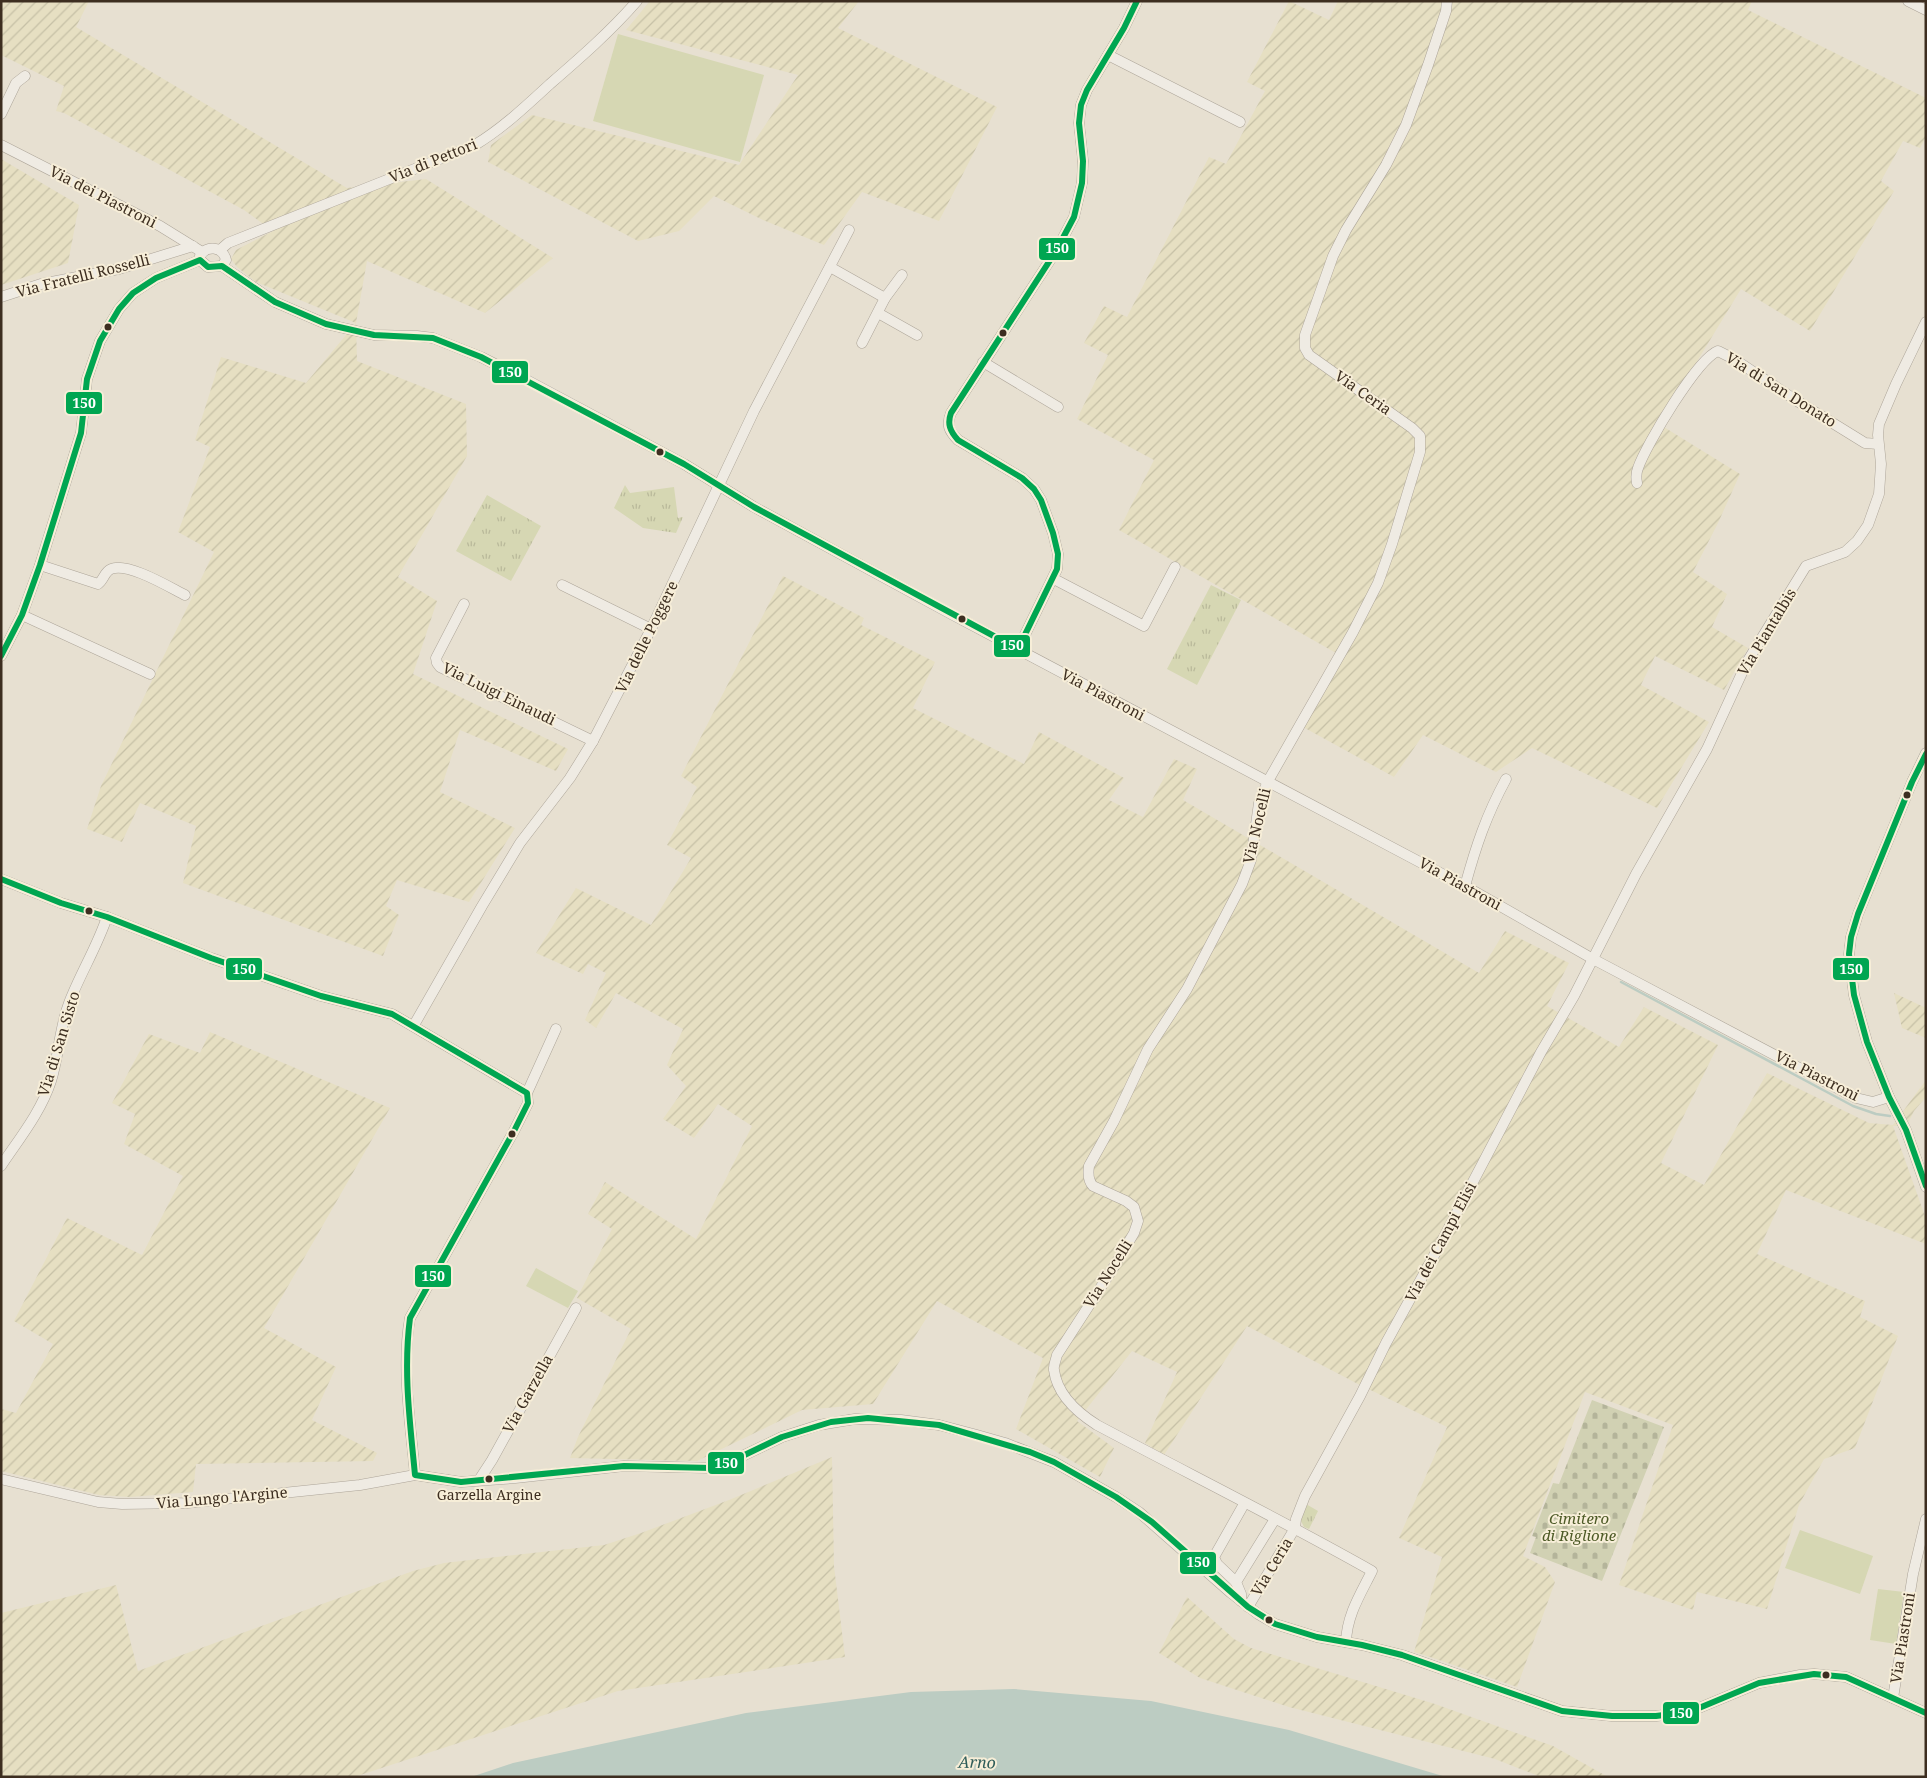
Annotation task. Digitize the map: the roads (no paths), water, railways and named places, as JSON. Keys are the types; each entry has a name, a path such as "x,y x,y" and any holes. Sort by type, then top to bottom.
{"street":[{"name":"Via di Pettori","path":"220,250 228,243 482,141 502,126 588,50 637,1"},
{"path":"1018,649 1054,579 1059,561 1058,548 1046,513 1034,488 1022,478 964,443 948,427 948,420 983,362 1056,251 1074,217 1082,183 1079,123 1081,105 1087,90 1137,1"},
{"name":"Via Ceria","path":"1268,781 1353,632 1378,583 1420,452 1420,436 1412,428 1308,355 1305,334 1333,256 1346,230 1386,165 1406,125 1446,11 1447,1"},
{"path":"1908,1 1926,10"},
{"path":"1108,54 1240,122"},
{"path":"1,114 16,83 25,76"},
{"name":"Via dei Piastroni","path":"1,145 160,226 193,246 201,256"},
{"name":"Via delle Poggere","path":"414,1026 520,843 570,778 593,741 651,629 754,411 849,230"},
{"name":"Via Fratelli Rosselli","path":"1,297 41,284 112,271 193,246"},
{"path":"1,656 22,615 40,565 81,433 90,372 100,342 109,324 118,309 133,293 156,278 213,248 224,253 226,260 222,266 208,267 201,256"},
{"name":"Via Piastroni","path":"222,266 275,302 326,324 374,335 433,338 481,357 684,464 718,486 1018,649 1465,886 1593,959 1856,1098 1873,1102 1890,1097"},
{"path":"830,268 885,298"},
{"path":"862,344 885,298 902,274"},
{"path":"878,314 917,335"},
{"name":"Via Piantalbis","path":"1593,959 1636,874 1714,736 1747,662 1806,566 1845,552 1857,541 1868,525 1879,494 1881,464 1878,444 1879,424 1926,322"},
{"name":"Via di San Donato","path":"1637,483 1637,470 1641,460 1669,410 1695,371 1718,351 1734,359 1865,443 1878,444"},
{"path":"983,362 1058,407"},
{"path":"40,565 98,584 107,571 112,568 128,569 185,595"},
{"path":"1054,579 1144,626 1175,568"},
{"path":"562,585 651,629"},
{"name":"Via Luigi Einaudi","path":"464,604 436,658 436,663 440,667 593,741"},
{"path":"22,615 150,674"},
{"path":"1926,753 1866,893 1852,930 1849,944 1850,967 1856,1001 1870,1051 1906,1130 1926,1187"},
{"path":"1465,886 1472,856 1489,810 1506,779"},
{"name":"Via Nocelli","path":"1268,781 1259,803 1251,860 1242,884 1187,989 1148,1049 1114,1121 1088,1166 1090,1183 1134,1207 1138,1222 1134,1233 1110,1273 1057,1355 1053,1369 1061,1390 1086,1419 1244,1504 1296,1528 1372,1571 1351,1613 1346,1630 1346,1642"},
{"path":"1,878 61,903 107,916 211,958 321,996 392,1014 527,1093"},
{"name":"Via di San Sisto","path":"1,1166 33,1119 46,1093 54,1070 61,1027 69,1003 100,936 107,916"},
{"name":"Via dei Campi Elisi","path":"1296,1528 1296,1519 1305,1496 1541,1052 1593,959"},
{"path":"415,1476 408,1382 407,1345 410,1318 514,1131 528,1103 527,1093 556,1029"},
{"name":"Via Garzella","path":"479,1480 576,1308"},
{"name":"Via Lungo l'Argine","path":"1,1479 98,1502 168,1504 360,1485 415,1476 449,1481 515,1478 624,1466 712,1468 807,1428 855,1419 901,1420 939,1425 987,1437 1054,1462 1116,1497 1152,1522 1245,1604 1275,1624 1310,1635 1402,1655 1562,1711 1594,1716 1656,1716 1680,1713 1699,1708 1758,1683 1800,1675 1831,1678 1846,1676 1926,1713"},
{"path":"1244,1504 1214,1557 1217,1564 1236,1582 1245,1604"},
{"path":"1236,1582 1274,1519"},
{"name":"Via Piastroni","path":"1893,1698 1913,1574 1926,1519"},
{"name":"Via Ceria","path":"1245,1604 1296,1528"}],"water":[{"name":"Arno","path":"1014,1689 1151,1701 1289,1730 1446,1777 471,1777 513,1763 746,1713 911,1692"}],"waterway":[{"path":"1621,982 1853,1106 1876,1114 1890,1116"}],"place":[{"name":"Garzella Argine","path":"489,1479"}],"park label":[{"name":"Cimitero di Riglione","path":"1579,1528"}]}
